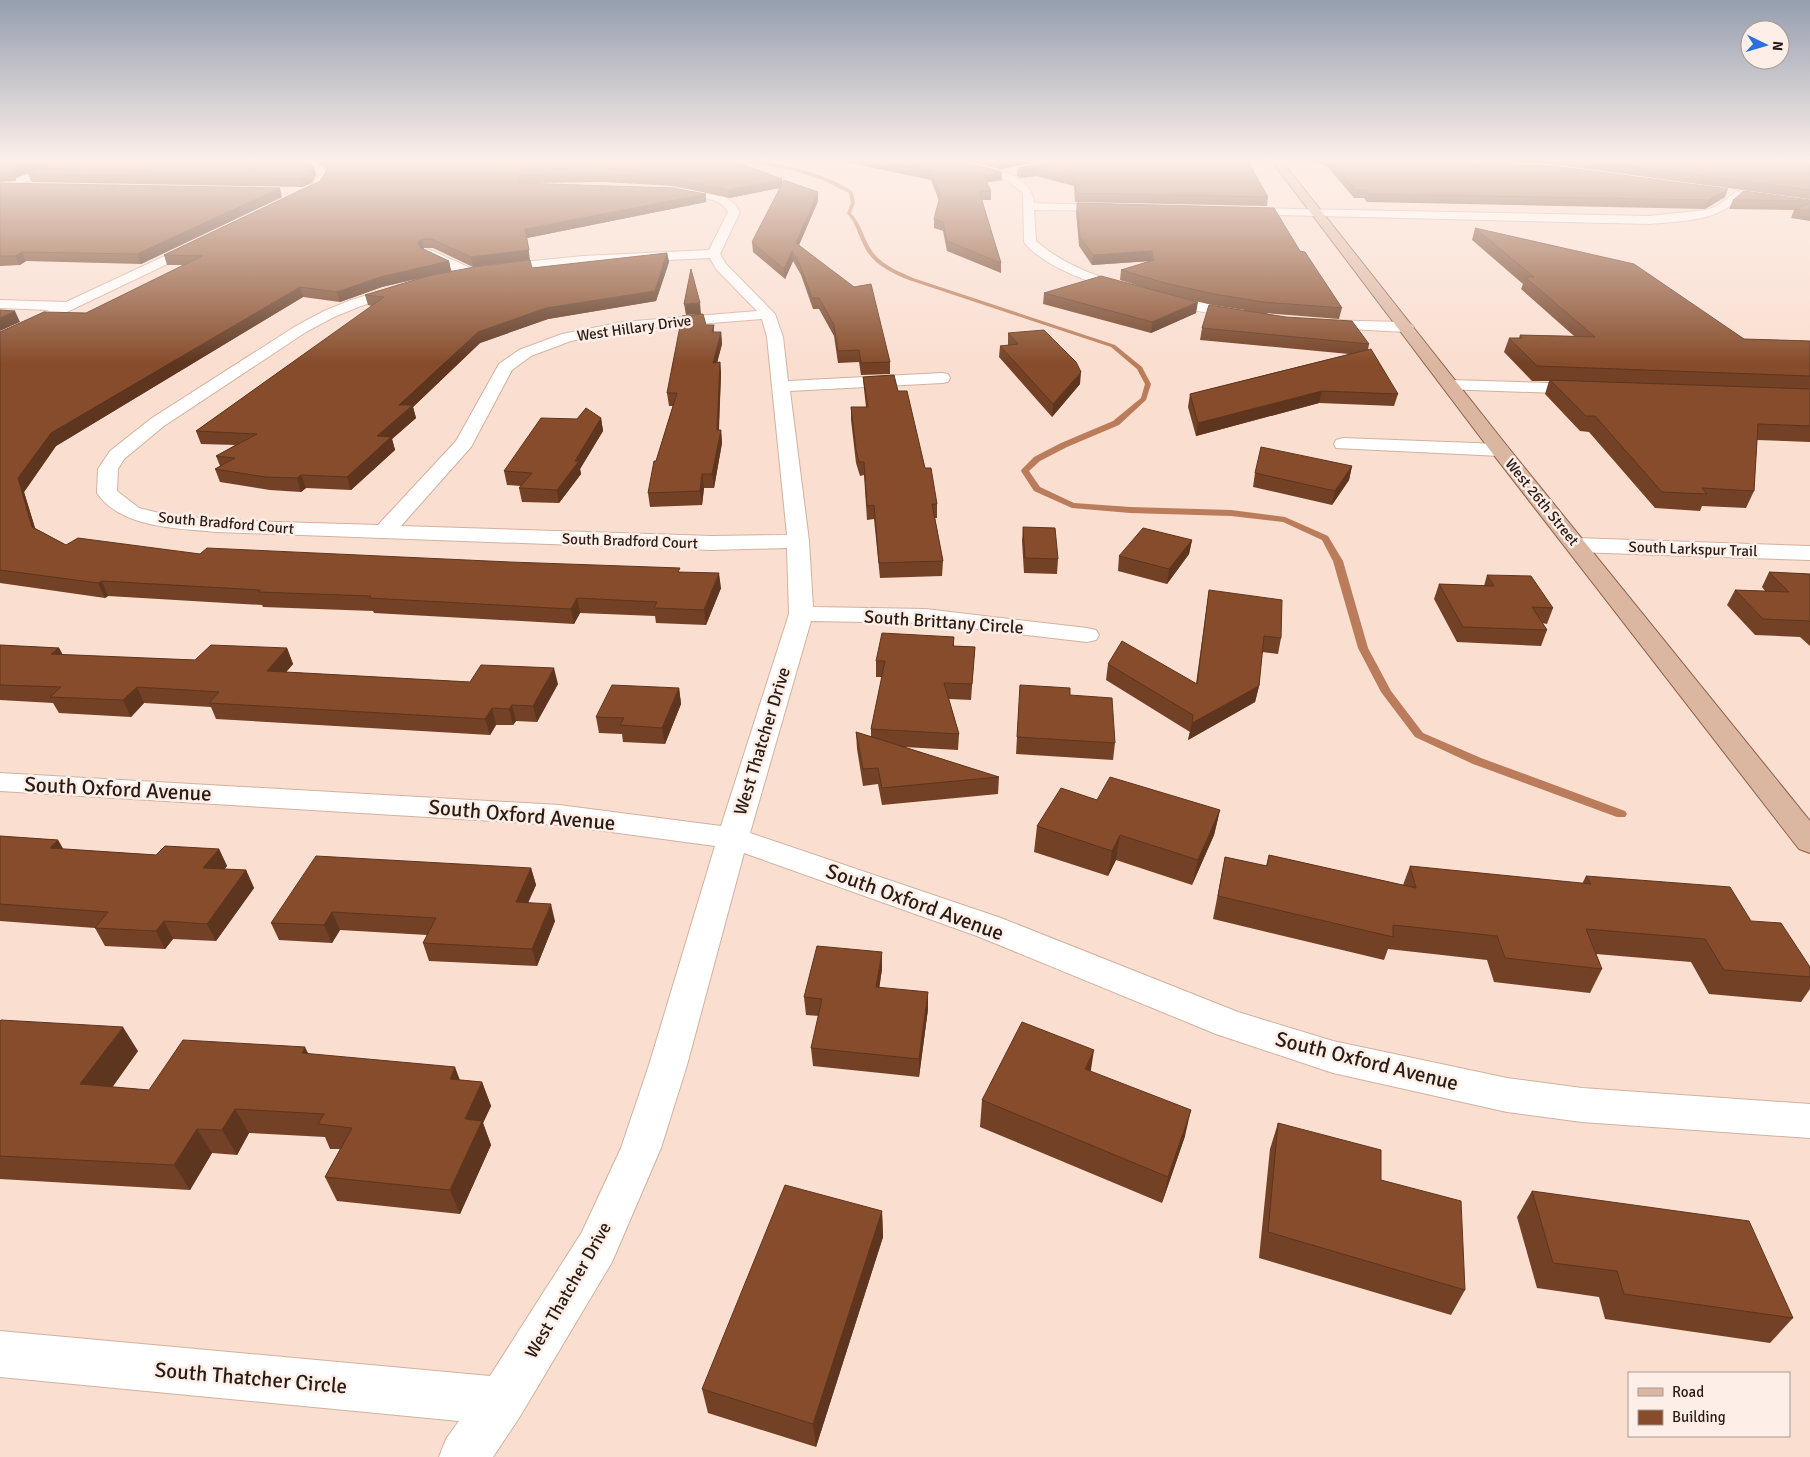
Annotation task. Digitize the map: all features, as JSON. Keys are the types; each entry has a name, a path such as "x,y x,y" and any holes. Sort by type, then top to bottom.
{"main road":[{"name":"West 26th Street","path":"1329,228 1500,450 1810,842"}],"street":[{"path":"714,254 726,228"},
{"path":"1030,228 1030,242 1043,256 1059,265 1137,291 1213,311 1258,318"},
{"path":"0,339 210,239"},
{"path":"428,253 470,272"},
{"path":"444,278 470,272 574,261 714,254"},
{"path":"714,254 721,266 768,314"},
{"name":"South Bradford Court","path":"420,284 356,303 330,314 302,329 158,422 117,455 108,469 107,493 132,512 162,520 226,526 712,544 798,541"},
{"path":"0,304 69,306"},
{"name":"West Thatcher Drive","path":"464,1457 502,1402 597,1247 641,1148 668,1065 733,838 801,614 798,541 774,337 768,314"},
{"name":"West Hillary Drive","path":"383,533 464,442 504,367 525,353 567,337 623,326 768,314"},
{"path":"1305,323 1406,327"},
{"path":"780,386 942,378"},
{"path":"1450,385 1600,390"},
{"path":"1343,444 1500,450"},
{"name":"South Larkspur Trail","path":"1576,544 1810,553"},
{"name":"South Brittany Circle","path":"801,614 925,616 1087,636"},
{"name":"South Oxford Avenue","path":"0,782 559,815 733,838 989,927 1229,1024 1333,1057 1507,1096 1582,1105 1810,1121"},
{"name":"South Thatcher Circle","path":"0,1354 502,1402"}],"building":[{"path":"0,228 193,228 137,254 22,252 15,256 0,256"},
{"path":"221,228 530,228 525,229 529,250 471,257 431,239 422,239 418,242 421,248 449,261 380,277 337,292 300,287 51,433 18,478 32,527 66,545 78,538 200,554 207,548 680,568 678,572 719,573 704,610 654,608 657,602 577,598 571,609 369,598 371,596 258,592 260,590 102,581 98,583 0,570 0,332 44,312 86,313 202,256 164,255"},
{"path":"759,228 802,228 796,243 854,287 871,284 890,362 861,363 859,350 838,351 834,325 819,298 812,298 800,265 792,251 784,269 752,242"},
{"path":"944,228 990,228 1001,263 947,241"},
{"path":"1079,228 1286,228 1300,251 1305,252 1342,308 1263,302 1165,283 1121,270 1154,260 1152,251 1093,255 1080,237"},
{"path":"1475,228 1634,264 1744,339 1810,341 1810,376 1537,366 1509,338 1522,338 1520,335 1595,337 1525,277 1534,277"},
{"path":"667,253 655,291 546,308 478,332 399,405 413,405 377,436 391,437 347,477 301,475 297,478 265,477 215,469 235,458 216,456 257,434 196,431 384,297 365,295 428,276 474,267 530,260 532,268"},
{"path":"691,269 700,303 684,304"},
{"path":"1101,276 1198,302 1152,322 1044,293"},
{"path":"1209,305 1286,317 1352,321 1369,344 1202,328"},
{"path":"0,310 15,311 0,318"},
{"path":"703,314 706,325 714,325 712,332 721,332 713,363 720,362 717,430 721,430 712,474 702,474 700,491 648,493 654,461 656,461 677,393 667,393 682,316"},
{"path":"1044,330 1076,362 1081,372 1053,404 1000,346 1018,344 1008,333"},
{"path":"1371,349 1398,394 1322,391 1198,423 1190,394"},
{"path":"894,375 898,391 907,391 925,468 931,468 937,504 932,504 943,561 879,563 874,505 867,506 864,462 859,462 856,450 851,407 868,407 863,377"},
{"path":"1550,380 1810,389 1810,426 1758,424 1754,491 1702,488 1707,494 1662,492 1595,416 1586,416"},
{"path":"586,408 601,418 575,461 579,461 557,490 519,488 532,473 504,471 541,418 577,419"},
{"path":"1261,447 1352,466 1335,491 1255,473"},
{"path":"1023,527 1055,528 1058,559 1025,558"},
{"path":"1143,528 1192,540 1169,569 1119,556"},
{"path":"1769,572 1810,574 1810,622 1763,619 1735,590 1789,592"},
{"path":"1487,575 1531,576 1553,608 1532,607 1547,630 1463,627 1439,584 1494,586"},
{"path":"1209,590 1282,600 1281,638 1264,636 1259,686 1192,723 1193,715 1108,664 1122,641 1197,684"},
{"path":"882,633 954,637 953,646 975,647 972,684 944,683 959,734 871,729 885,661 876,661"},
{"path":"0,645 59,648 51,654 195,660 211,645 287,648 267,671 470,682 481,665 554,668 533,706 512,705 509,709 492,708 485,719 209,703 219,692 137,687 123,700 50,697 61,687 0,685"},
{"path":"612,685 679,688 662,728 620,725 624,718 596,717"},
{"path":"1020,685 1070,688 1070,695 1112,698 1115,743 1017,737"},
{"path":"856,732 999,777 882,788 878,768 863,769"},
{"path":"1110,777 1220,810 1198,860 1120,835 1112,851 1037,826 1061,788 1097,800"},
{"path":"0,836 58,840 50,848 156,855 165,846 219,849 203,868 246,870 207,924 164,921 156,931 95,928 108,912 0,904"},
{"path":"1269,855 1416,888 1410,866 1591,884 1586,876 1730,887 1751,921 1781,923 1810,967 1810,977 1724,970 1705,939 1586,929 1602,969 1505,958 1497,936 1393,925 1393,937 1218,896 1225,857 1267,866"},
{"path":"316,856 531,868 516,902 551,904 532,949 423,943 436,918 332,912 324,925 271,923"},
{"path":"817,946 882,952 876,987 928,992 919,1059 811,1048 822,999 804,997"},
{"path":"1,1020 123,1027 80,1084 149,1090 183,1040 305,1047 302,1053 455,1067 450,1079 482,1082 465,1119 482,1121 450,1190 325,1177 352,1128 318,1124 324,1114 235,1109 222,1130 197,1129 174,1165 0,1156"},
{"path":"1022,1022 1094,1050 1085,1069 1191,1110 1168,1177 982,1100"},
{"path":"1278,1123 1381,1150 1381,1180 1461,1201 1465,1290 1268,1232"},
{"path":"785,1185 882,1211 813,1424 702,1389"},
{"path":"1532,1191 1749,1221 1793,1318 1624,1294 1617,1271 1553,1263"}],"waterway":[{"path":"860,228 867,248 877,260 897,273 1113,346 1140,368 1148,384 1144,399 1116,423 1064,445 1037,459 1025,471 1037,489 1072,505 1130,510 1231,513 1285,520 1325,538 1338,561 1363,648 1386,692 1419,735 1477,761 1621,814"}]}
